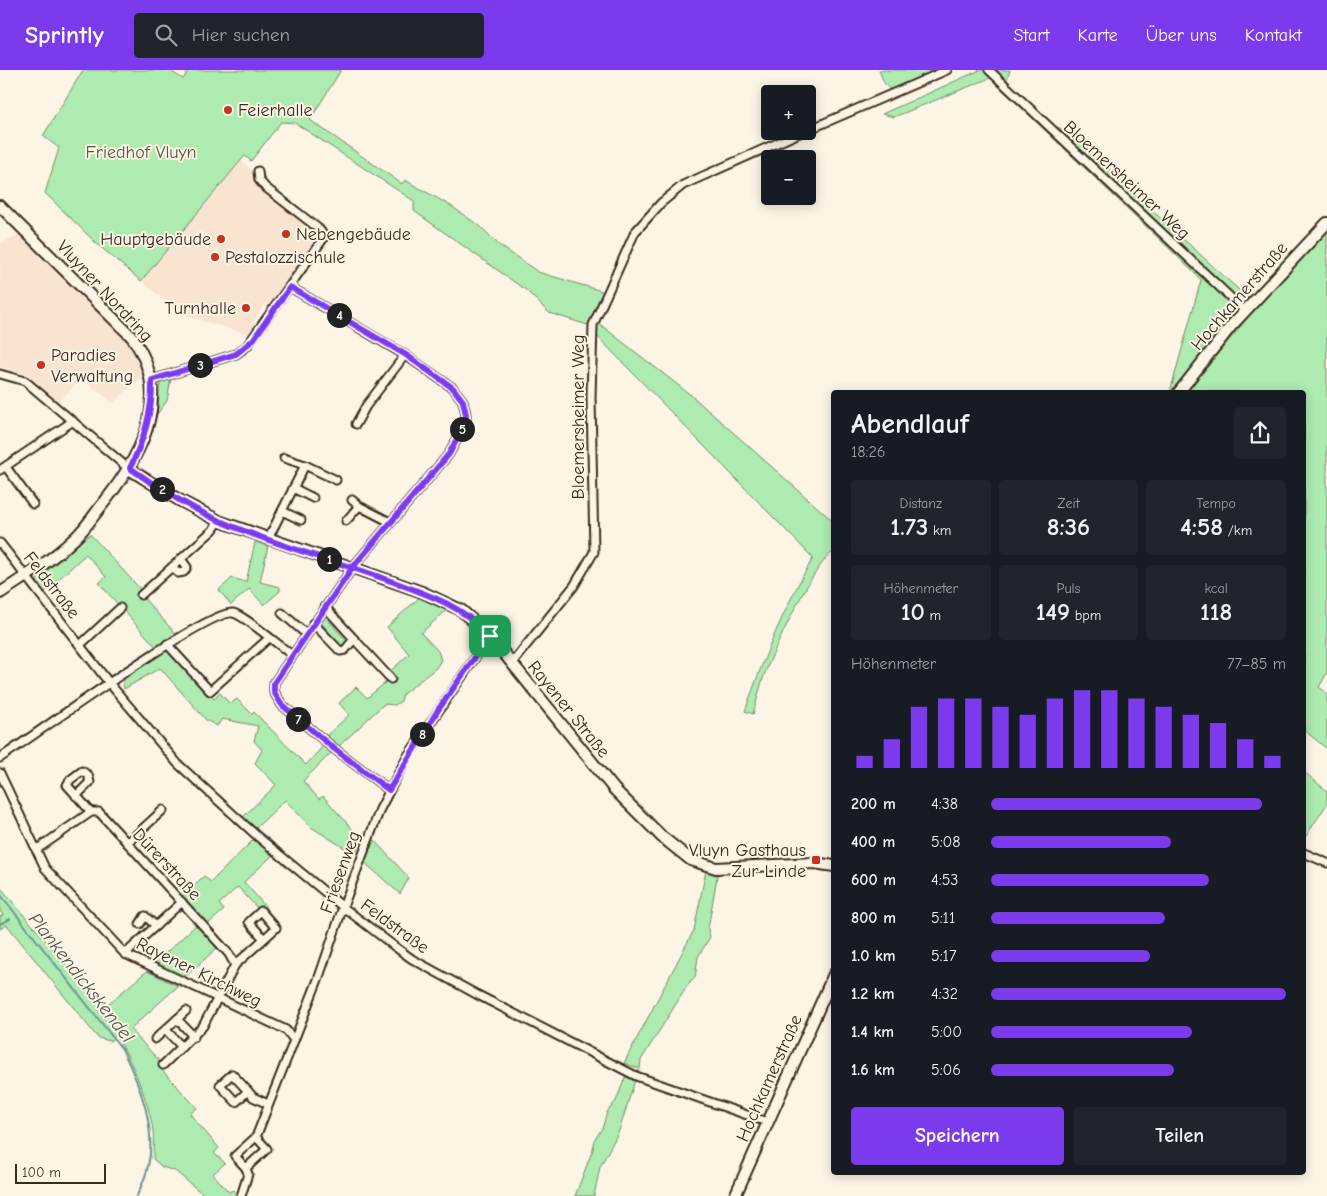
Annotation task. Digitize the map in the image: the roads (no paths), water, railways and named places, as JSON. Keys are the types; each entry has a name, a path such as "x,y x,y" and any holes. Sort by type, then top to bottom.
{"street":[{"path":"816,127 947,70"},
{"name":"Bloemersheimer Weg","path":"989,70 1245,311"},
{"name":"Bloemersheimer Weg","path":"512,663 574,586 594,552 591,397 593,325 635,232 661,203 683,185 784,140"},
{"path":"152,380 236,354 247,346 323,239 322,233 265,187 259,180 258,171"},
{"name":"Vluyner Nordring","path":"0,206 132,337 148,364 152,380 151,404 145,435 130,468 82,531 26,576 0,593"},
{"name":"Hochkamerstraße","path":"1181,390 1245,311 1327,223"},
{"path":"290,287 406,355 459,395 465,408 466,422 449,454 353,567 274,683 274,692 282,705 332,747 389,790"},
{"path":"356,424 366,406 406,355"},
{"name":"Rayener Straße","path":"0,374 26,381 130,468 179,500 218,521 353,567 452,605 470,616 490,636 614,789 662,837 691,860 716,868 778,864 831,866"},
{"path":"33,504 3,469 73,421"},
{"path":"284,458 305,465 336,480"},
{"path":"268,539 305,465"},
{"path":"293,488 313,498"},
{"path":"352,500 359,506 390,522"},
{"path":"346,522 359,506"},
{"path":"282,511 301,520"},
{"path":"141,595 213,530 218,521"},
{"name":"Feldstraße","path":"0,543 110,684 178,764 208,793 343,907 412,959 621,1069 678,1092 767,1122"},
{"path":"172,567 178,573 184,572 187,567 181,559"},
{"path":"325,607 391,679"},
{"name":"Feldstraße","path":"80,646 120,608"},
{"path":"0,758 167,644 215,617 233,613 292,655"},
{"path":"282,613 306,634"},
{"path":"314,623 340,651 345,650 354,639"},
{"name":"Friesenweg","path":"241,1196 248,1174 246,1168 235,1156 256,1136 319,977 366,842 389,790 433,718 490,636"},
{"path":"167,644 210,691 269,638"},
{"name":"Rayener Kirchweg","path":"0,773 45,868 125,954 286,1030 294,1040"},
{"name":"Dürerstraße","path":"76,796 91,812 95,810 102,815 229,954 235,965"},
{"path":"127,843 163,810"},
{"path":"36,850 91,812"},
{"path":"1306,854 1327,863"},
{"path":"125,954 182,902"},
{"path":"140,924 145,916 156,926"},
{"path":"163,1065 194,1037 203,1026 235,965 264,939"},
{"name":"Hochkamerstraße","path":"734,1196 831,981"},
{"path":"155,1039 186,1011"},
{"path":"177,1019 194,1037"},
{"path":"166,1030 182,1047"},
{"path":"248,1091 254,1097 268,1104"},
{"path":"246,1168 267,1149 256,1136"}],"waterway":[{"name":"Plankendickskendel","path":"0,894 122,1049 129,1063 141,1093 149,1124 150,1139 150,1155 147,1170 137,1196"},
{"path":"0,924 10,919"}],"place":[{"name":"Feierhalle","path":"228,110"},
{"name":"Nebengebäude","path":"286,234"},
{"name":"Hauptgebäude","path":"221,239"},
{"name":"Pestalozzischule","path":"215,257"},
{"name":"Turnhalle","path":"246,308"},
{"name":"Paradies Verwaltung","path":"41,365"},
{"name":"Vluyn Gasthaus Zur Linde","path":"816,860"}],"park label":[{"name":"Friedhof Vluyn","path":"141,152"}]}
